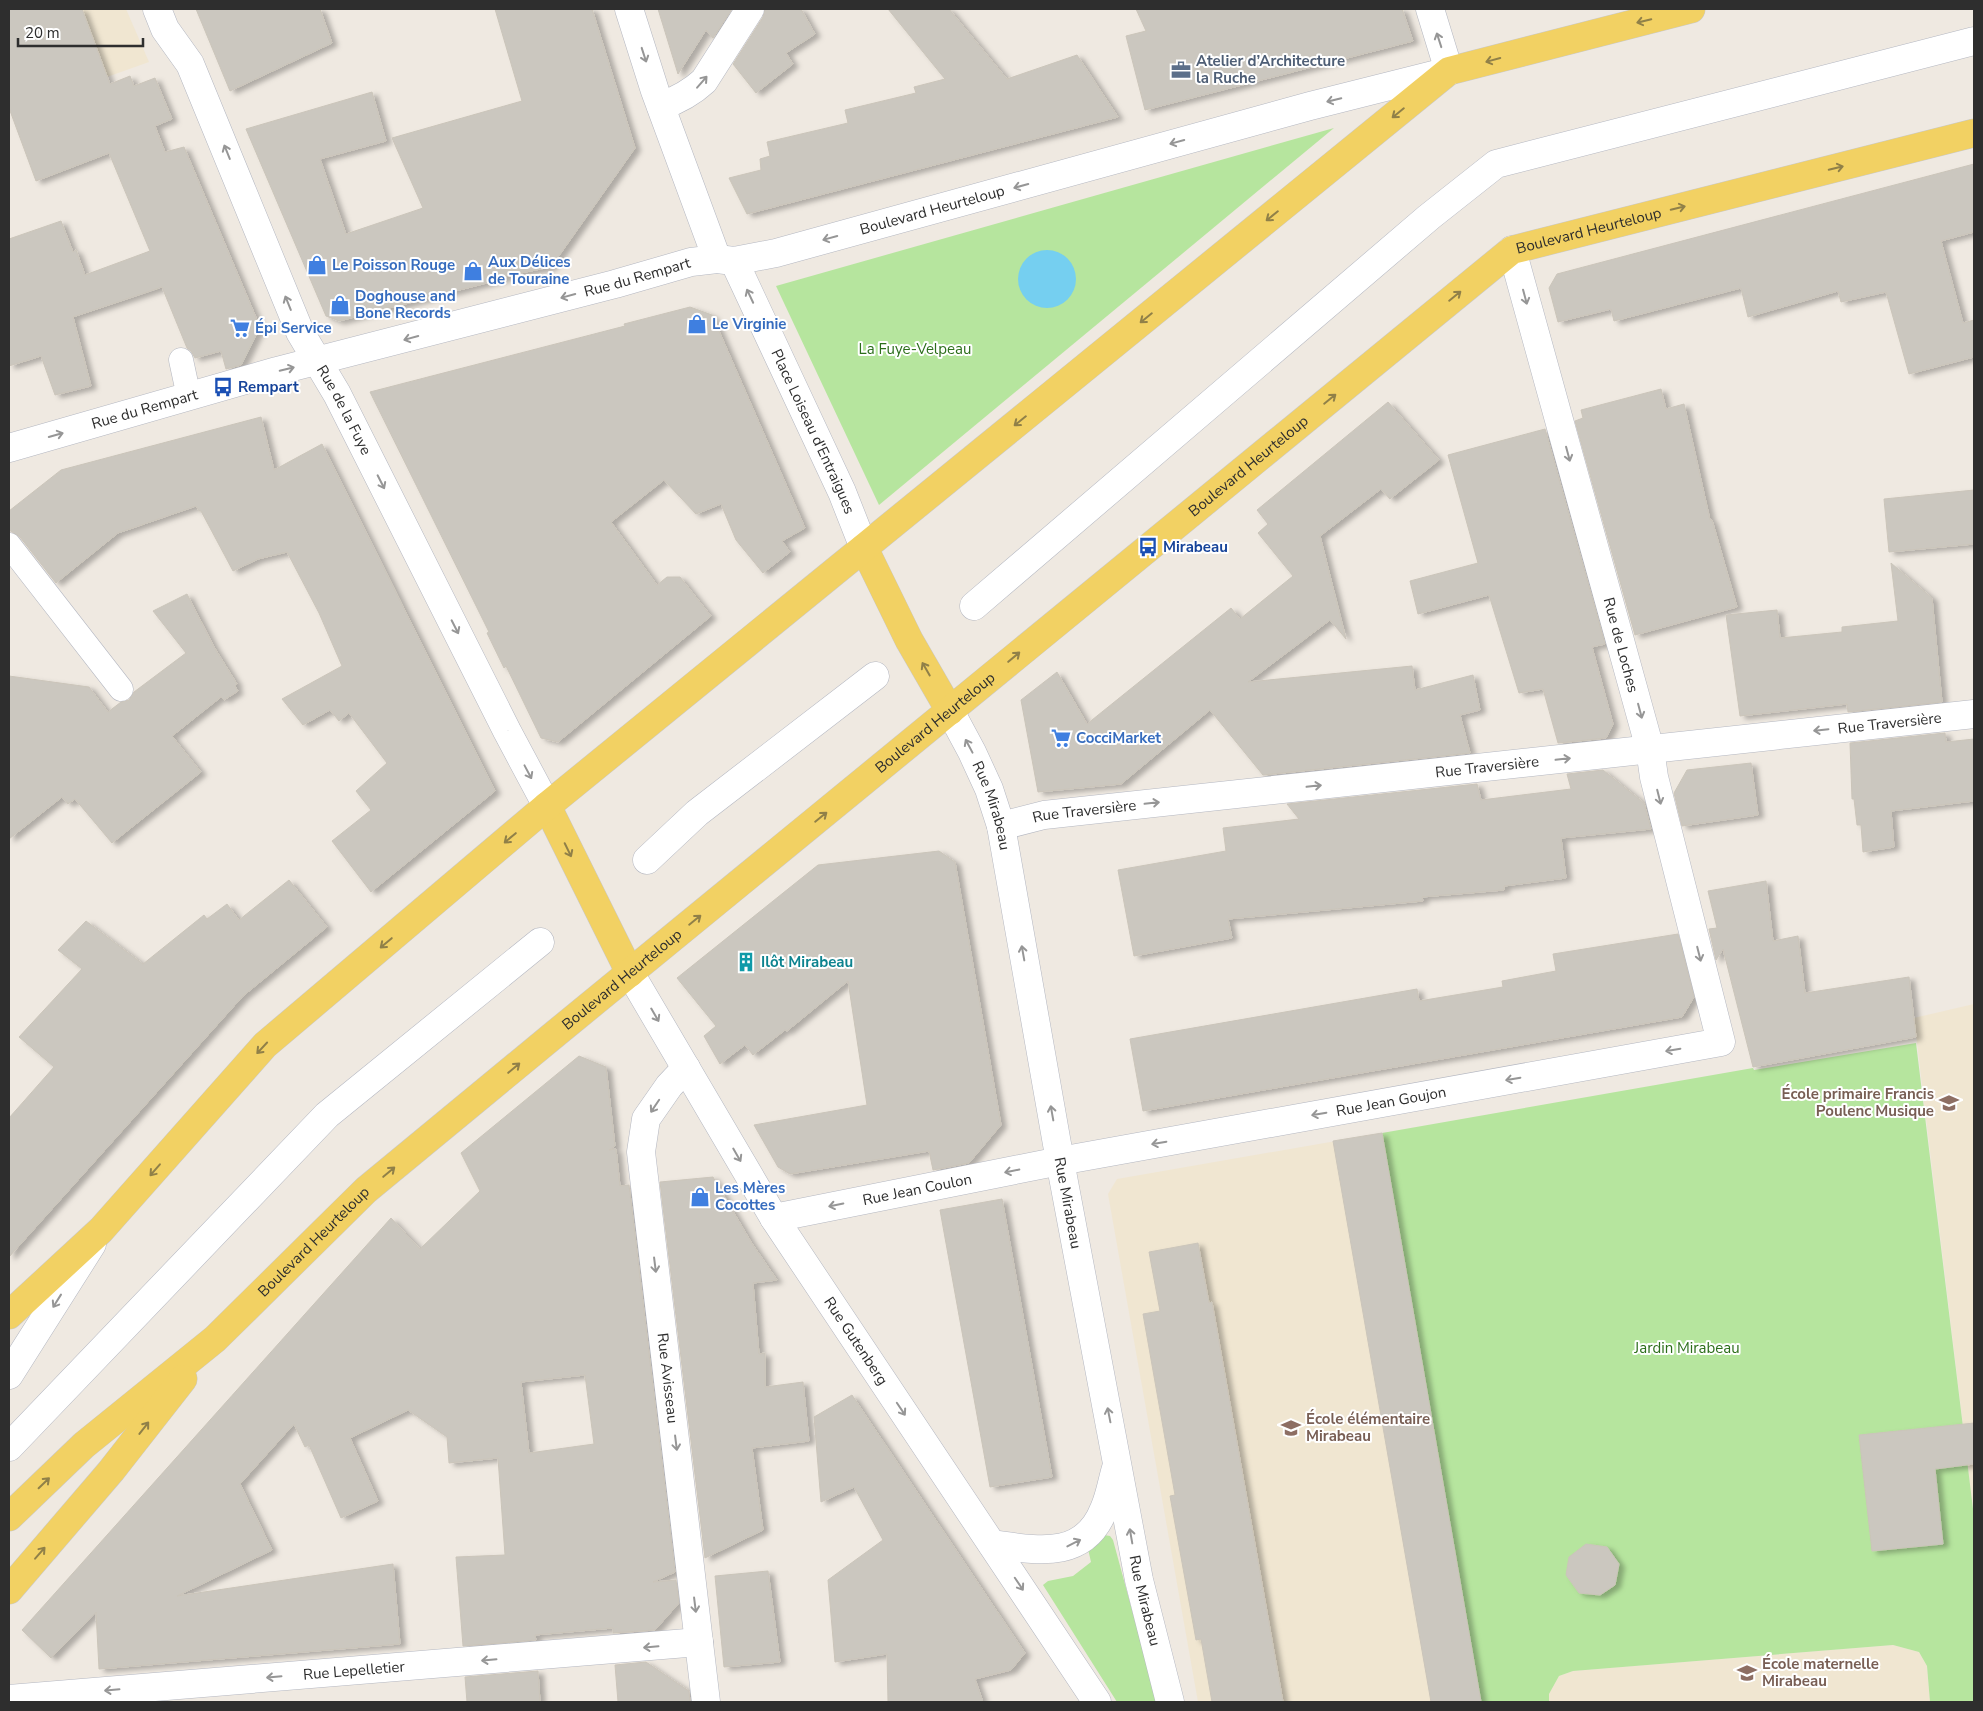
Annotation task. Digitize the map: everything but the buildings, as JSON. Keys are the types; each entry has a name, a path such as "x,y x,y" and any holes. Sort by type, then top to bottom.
{"main road":[{"name":"Boulevard Heurteloup","path":"101,1230 265,1044 547,806 1449,71 1691,9"},
{"name":"Boulevard Heurteloup","path":"9,1517 84,1445 215,1339 366,1190 1512,250 1974,133"},
{"path":"864,548 909,640 950,711"},
{"path":"547,806 630,973"},
{"path":"9,1316 101,1230"},
{"path":"9,1590 111,1471 215,1339"}],"street":[{"name":"Rue de la Fuye","path":"157,9 165,29 190,64 300,332 337,394 547,806"},
{"path":"629,9 661,106 725,260"},
{"path":"661,106 695,90 704,81 750,9"},
{"path":"1430,9 1449,71"},
{"path":"974,606 1429,217 1496,164 1974,42"},
{"name":"Boulevard Heurteloup","path":"725,260 776,253 1310,106 1449,71"},
{"name":"Rue de Loches","path":"1512,250 1650,749 1654,777 1721,1042"},
{"name":"Rue du Rempart","path":"9,448 268,374 615,284 691,262 725,260"},
{"name":"Place Loiseau d'Entraigues","path":"725,260 842,492 864,548"},
{"path":"647,860 697,814 875,676"},
{"name":"Rue Mirabeau","path":"950,711 986,783 1001,826 1060,1161 1139,1580 1170,1702"},
{"name":"Rue Traversière","path":"1001,826 1044,815 1974,714"},
{"path":"9,1447 327,1115 540,942"},
{"name":"Rue Gutenberg","path":"630,973 774,1218 1097,1702"},
{"name":"Rue Jean Goujon","path":"1060,1161 1721,1042"},
{"name":"Rue Avisseau","path":"686,1068 669,1086 646,1120 642,1152 706,1702"},
{"name":"Rue Jean Coulon","path":"774,1218 1060,1161"},
{"name":"Boulevard Heurteloup","path":"9,1375 101,1230"},
{"path":"992,1544 1028,1549 1058,1550 1082,1538 1093,1528 1104,1510 1118,1463"},
{"name":"Rue Lepelletier","path":"9,1699 699,1642"}],"lane":[{"path":"181,360 189,397"},
{"path":"9,545 120,689"}],"shaded area":[{"path":"9,9 126,9 149,62 9,112"},
{"path":"1974,1004 1974,1517 1914,1018"},
{"name":"École élémentaire Mirabeau","path":"1382,1133 1481,1702 1198,1702 1108,1194 1117,1179"},
{"name":"École maternelle Mirabeau","path":"1893,1645 1919,1652 1927,1666 1930,1702 1549,1702 1549,1694 1559,1676 1573,1671"}],"green space":[{"name":"La Fuye-Velpeau","path":"1334,128 879,505 776,286"},
{"name":"Jardin Mirabeau","path":"1916,1043 1974,1517 1974,1702 1930,1702 1927,1666 1919,1652 1893,1645 1573,1671 1559,1676 1549,1694 1549,1702 1481,1702 1382,1133 1753,1068 1754,1070"},
{"path":"1104,1535 1110,1536 1113,1540 1157,1702 1117,1702 1043,1585 1048,1581 1073,1576 1091,1562 1088,1549"}],"water":[{"path":"1047,250 1058,252 1071,263 1076,279 1074,290 1063,303 1047,308 1036,306 1023,295 1018,279 1020,268 1031,255"}],"place":[{"name":"Atelier d’Architecture la Ruche","path":"1181,70"},
{"name":"Le Poisson Rouge","path":"317,265"},
{"name":"Aux Délices de Touraine","path":"473,271"},
{"name":"Doghouse and Bone Records","path":"340,305"},
{"name":"Le Virginie","path":"697,324"},
{"name":"Épi Service","path":"240,328"},
{"name":"Rempart","path":"223,387"},
{"name":"Mirabeau","path":"1148,547"},
{"name":"CocciMarket","path":"1061,738"},
{"name":"Ilôt Mirabeau","path":"746,962"},
{"name":"École primaire Francis Poulenc Musique","path":"1949,1103"},
{"name":"Les Mères Cocottes","path":"700,1197"},
{"name":"École élémentaire Mirabeau","path":"1291,1428"},
{"name":"École maternelle Mirabeau","path":"1747,1673"}]}
